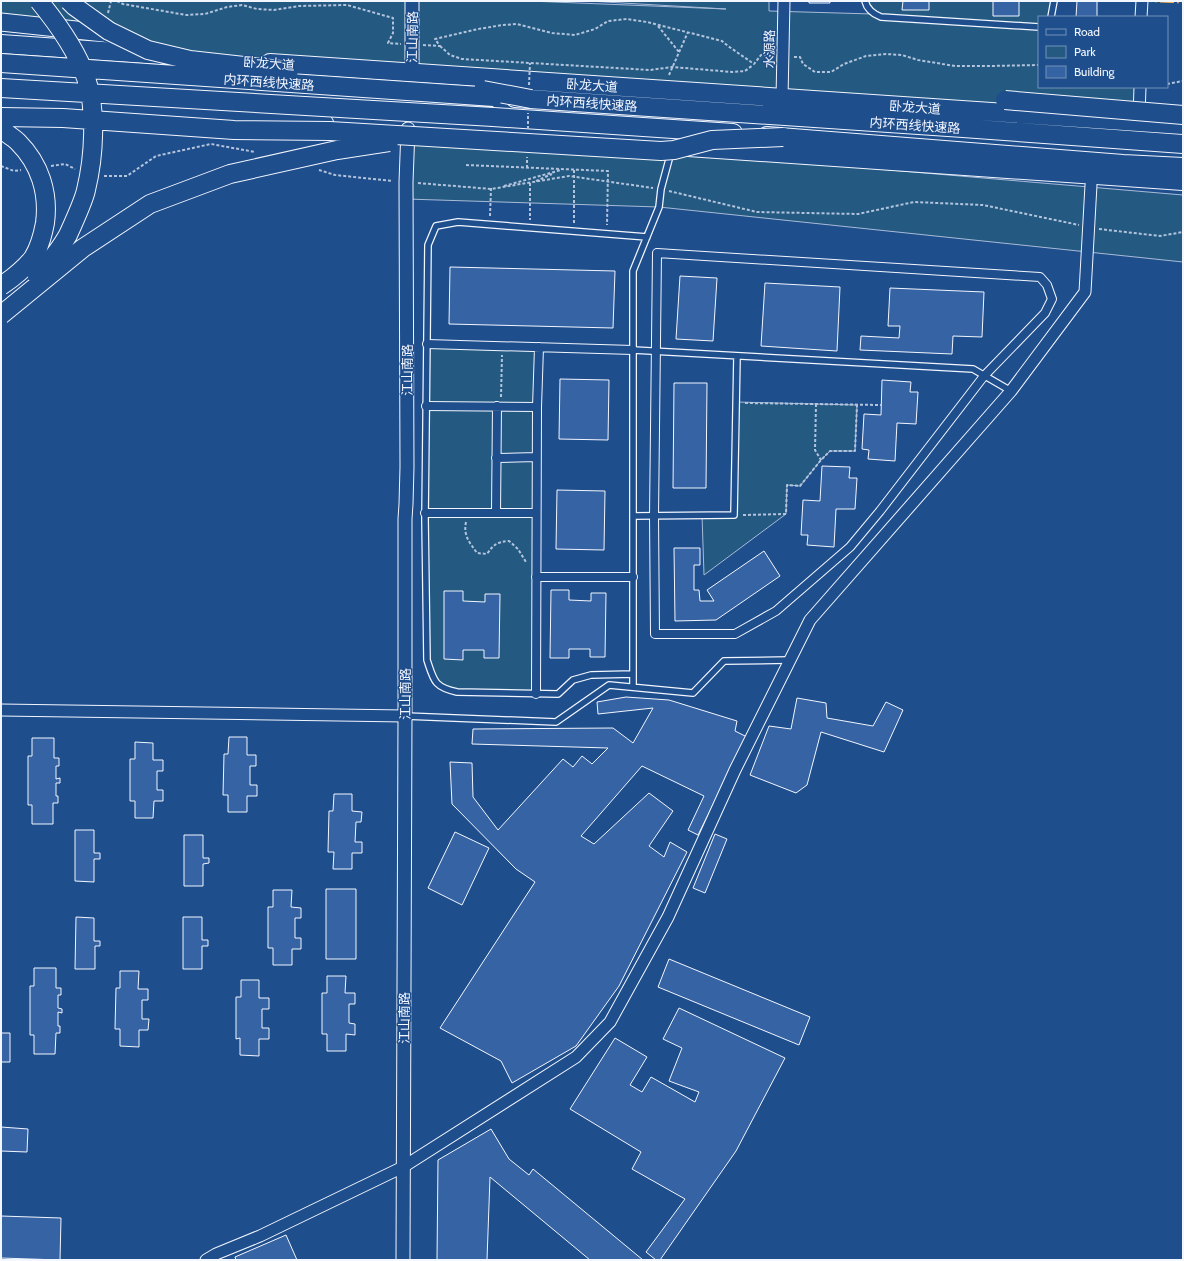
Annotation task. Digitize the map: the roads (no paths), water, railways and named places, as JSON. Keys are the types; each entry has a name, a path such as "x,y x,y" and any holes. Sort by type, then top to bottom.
{"highway":[{"path":"1,315 45,267 68,235 86,191 93,139 92,106 86,78 68,40 39,1"},
{"path":"70,3 109,31 148,50 190,60 278,70 438,82 530,97"},
{"name":"卧龙大道","path":"1,44 1183,125"},
{"name":"内环西线快速路","path":"1,63 530,97 1183,144"},
{"name":"内环西线快速路","path":"1,88 493,117 783,137 1123,164 1183,167"},
{"path":"808,100 953,98 1004,100 1183,115"},
{"path":"3,108 63,118 234,130 330,131 661,151 674,150 712,140 783,137"},
{"path":"3,108 408,129 1183,181"},
{"path":"1,129 18,142 31,158 41,177 45,193 46,211 43,233 33,257 18,274 1,286"},
{"path":"1,315 83,248 150,204 230,174 337,150 430,137"},
{"path":"928,164 1117,188 1183,191"}],"main road":[{"path":"1,22 104,33 183,57"}],"street":[{"name":"江山南路","path":"412,1 412,73"},
{"name":"水源路","path":"782,98 784,1"},
{"path":"1141,16 1142,1"},
{"path":"1139,122 1140,88"},
{"name":"江山南路","path":"403,1260 405,519 407,467 406,182 408,129"},
{"path":"206,1260 216,1254 260,1236 403,1167 576,1057 610,1022 668,917 735,770 810,620 1012,391 1085,292 1091,185"},
{"path":"657,253 1040,277 1047,285 1052,299 1045,313 984,376 885,505 850,547 776,611 735,634 655,634 655,351 657,253"},
{"path":"427,344 633,350"},
{"path":"536,694 536,458 539,347"},
{"path":"426,406 537,407"},
{"path":"496,513 496,458 499,406"},
{"path":"496,458 536,458"},
{"path":"425,513 536,513"},
{"path":"536,577 633,577"},
{"path":"1,710 405,716"}],"lane":[{"path":"865,1 866,5 873,14 881,17 1038,27"},
{"path":"1051,16 1054,1"},
{"path":"632,688 633,271 659,207 660,189 672,146"},
{"path":"633,674 591,675 573,680 558,694 457,692 445,689 434,680 427,660 425,513 428,245 436,226 458,222 646,237"},
{"path":"633,350 973,369 1012,391"},
{"path":"633,516 734,515 737,356"},
{"path":"405,716 556,722 609,685 693,693 724,661 790,660"}]}
